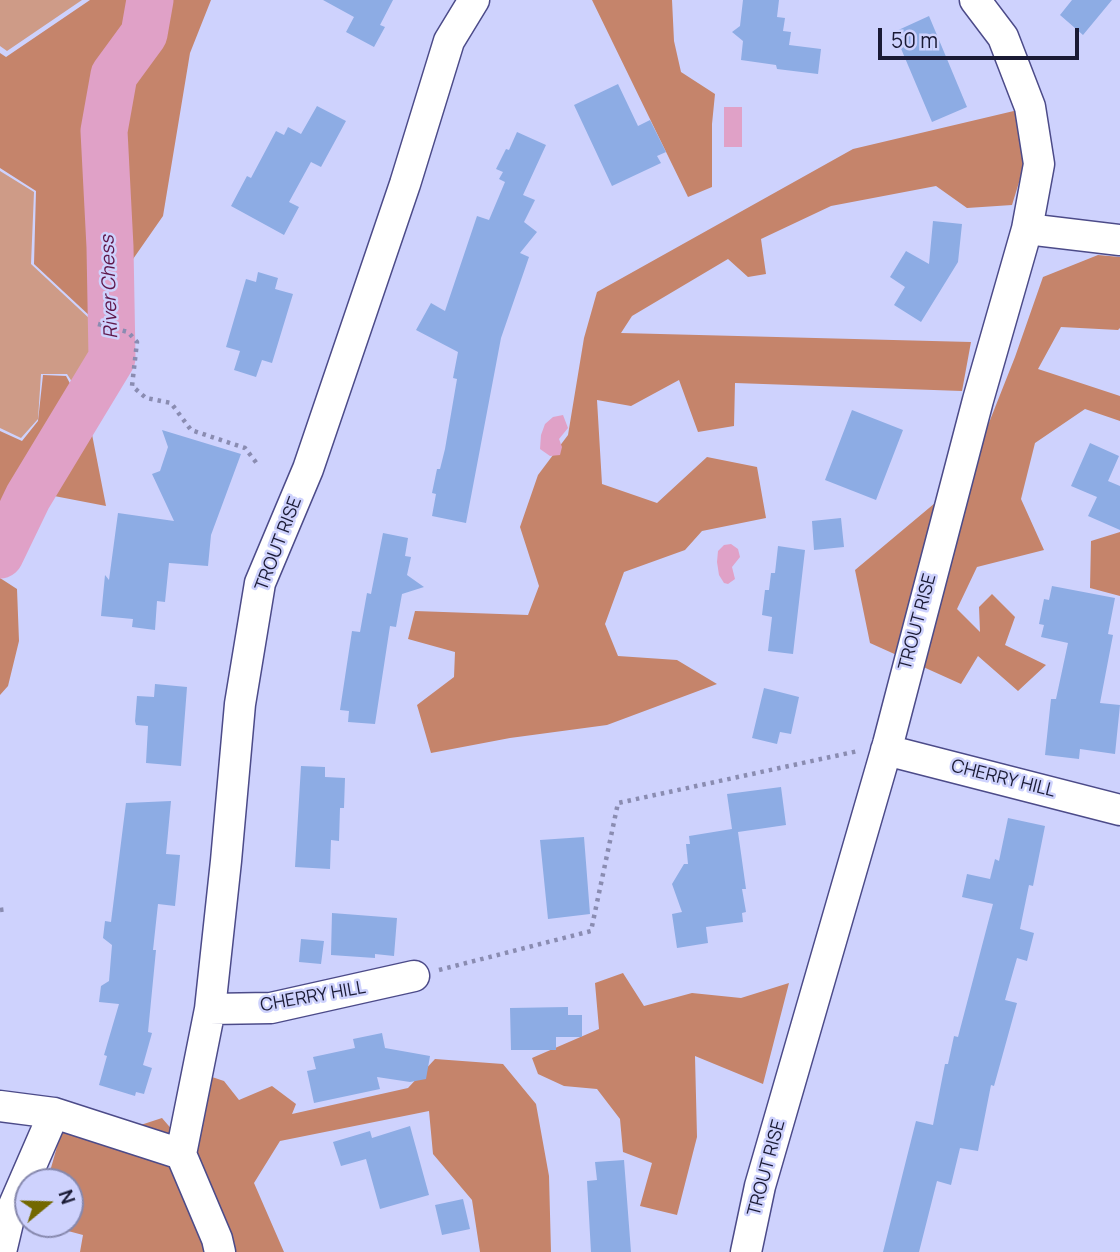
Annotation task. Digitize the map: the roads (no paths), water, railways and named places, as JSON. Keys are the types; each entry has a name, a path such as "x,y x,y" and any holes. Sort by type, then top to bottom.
{"street":[{"name":"TROUT RISE","path":"181,1154 210,1009 240,704 260,583 308,469 405,184 449,41 474,0"},
{"name":"TROUT RISE","path":"746,1252 760,1186 887,747 978,400 1027,229 1039,164 1030,107 1003,37 975,0"},
{"path":"1027,229 1120,240"},
{"name":"CHERRY HILL","path":"887,747 1120,810"},
{"name":"CHERRY HILL","path":"210,1009 271,1008 414,976"},
{"path":"0,1106 54,1113 181,1154 220,1252"},
{"path":"1,1252 10,1214 54,1113"}],"waterway":[{"name":"River Chess","path":"0,555 28,497 112,358 104,131 114,75 144,34 150,0"}]}
